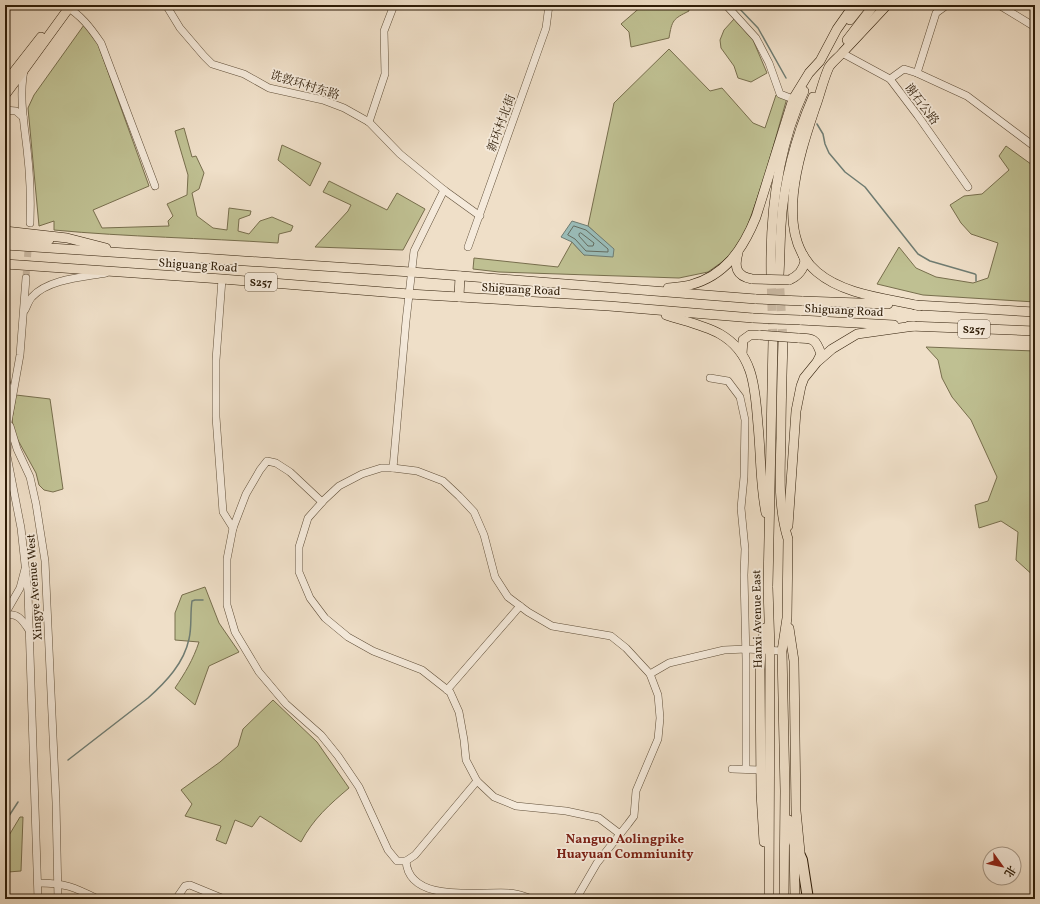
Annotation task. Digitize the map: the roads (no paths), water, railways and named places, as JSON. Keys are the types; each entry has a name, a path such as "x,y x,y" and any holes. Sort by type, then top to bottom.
{"highway":[{"path":"794,842 802,860 808,898"}],"main road":[{"path":"854,5 837,29 800,101 781,158 771,226 775,275 788,178 803,121 829,66 874,5"},
{"path":"862,5 831,43 820,61 809,73 794,99 756,217 750,233 738,253 736,261 739,272 745,278 789,280 799,273 804,266 805,261 794,230 793,192 809,126 829,66 887,5"},
{"path":"5,94 7,82 67,6"},
{"path":"7,82 24,72 67,6"},
{"path":"5,231 67,238 133,254"},
{"path":"5,238 69,242 96,246"},
{"name":"Shiguang Road","path":"5,245 411,272 756,299 864,302 1035,312"},
{"path":"802,252 817,272 846,288 860,293 920,306"},
{"path":"643,290 689,286 710,278 738,253"},
{"name":"Shiguang Road","path":"5,264 222,278 409,294 650,309 752,318 1035,331"},
{"path":"459,297 460,276"},
{"path":"650,309 721,334 742,354 751,373 756,395 762,493 769,534"},
{"path":"788,539 796,411 801,386 808,372 832,349 857,334 914,326"},
{"path":"742,354 743,340 750,335 809,338 816,342 821,354 817,362"},
{"name":"Hanxi Avenue East","path":"769,899 770,703 765,650 768,615 773,340"},
{"name":"Hanxi Avenue East","path":"782,341 780,456 781,494 785,529 788,539 788,618 782,651 784,899"},
{"path":"788,618 794,661 796,811 802,860"},
{"path":"765,650 760,770 761,812 769,886"},
{"path":"770,703 783,703"},
{"path":"784,762 790,830 794,842 795,899"}],"street":[{"name":"诜敦环村东路","path":"166,5 180,28 212,64 244,74 269,88 323,100 344,108 369,122 400,154 444,190 480,216"},
{"path":"369,122 385,74 384,31 394,5"},
{"name":"新环村北街","path":"468,247 546,28 549,18 549,5"},
{"path":"726,5 756,38 769,63 780,94 794,99"},
{"path":"917,73 936,13 947,5"},
{"path":"999,5 1035,27"},
{"path":"67,6 81,17 101,43 155,186"},
{"path":"28,54 24,72 22,94 30,179 30,223"},
{"name":"谢石公路","path":"842,54 890,79 968,187"},
{"path":"890,79 904,69 917,73 967,96 1035,147"},
{"path":"7,82 22,94"},
{"path":"5,110 16,111 23,117"},
{"path":"393,468 414,251 420,236 444,190"},
{"path":"22,316 33,296 43,289 70,279 114,271"},
{"path":"7,422 20,355 26,278"},
{"path":"222,278 216,360 216,418 223,512 233,528"},
{"path":"5,378 11,405"},
{"path":"710,378 728,381 740,397 745,420 744,477 741,508 745,549 746,770"},
{"name":"Xingye Avenue West","path":"7,422 7,456 25,556 30,631 38,899"},
{"name":"Xingye Avenue West","path":"7,422 30,477 40,523 45,561 56,802 58,899"},
{"path":"322,502 290,472 276,463 267,462 260,470 246,494 233,528 227,559 227,605 235,632 259,672 286,704 322,735 338,756 359,787 388,850 397,861 406,861 415,855 477,781"},
{"path":"576,899 597,863 620,834 634,816 636,791 658,739 660,718 658,695 650,674 631,653 611,636 552,626 528,612 508,597 495,577 488,555 484,534 474,512 443,481 417,471 381,468 362,474 339,486 308,518 299,547 299,572 310,598 325,618 348,637 373,651 422,670 450,692 459,712 466,760 477,781 494,797 516,806 566,811 599,818 612,826 620,834"},
{"path":"5,615 20,588 25,570 25,556"},
{"path":"447,690 520,606"},
{"path":"5,615 14,614 18,616 22,619 30,631"},
{"path":"650,674 669,663 724,650 746,649 782,651"},
{"path":"732,769 760,770"},
{"path":"406,861 409,874 416,882 424,888 435,892 468,894 510,893 533,899"},
{"path":"38,883 58,883 78,889 98,899"},
{"path":"176,899 185,886 190,885 224,899"}],"water":[{"path":"572,221 588,226 614,249 613,257 584,255 572,242 561,237"}],"waterway":[{"path":"736,5 758,28 786,78"},
{"path":"817,124 823,134 829,153 845,172 865,187 918,254 930,261 975,274 976,281"},
{"path":"68,760 148,698 168,679 179,664 187,648 192,601 203,600"},
{"path":"5,822 18,802"}],"tunnel":[{"path":"26,278 30,223"},
{"path":"771,275 773,340"},
{"path":"779,275 783,341"}],"district":[{"name":"Nanguo Aolingpike Huayuan Commiunity","path":"625,846"}]}
